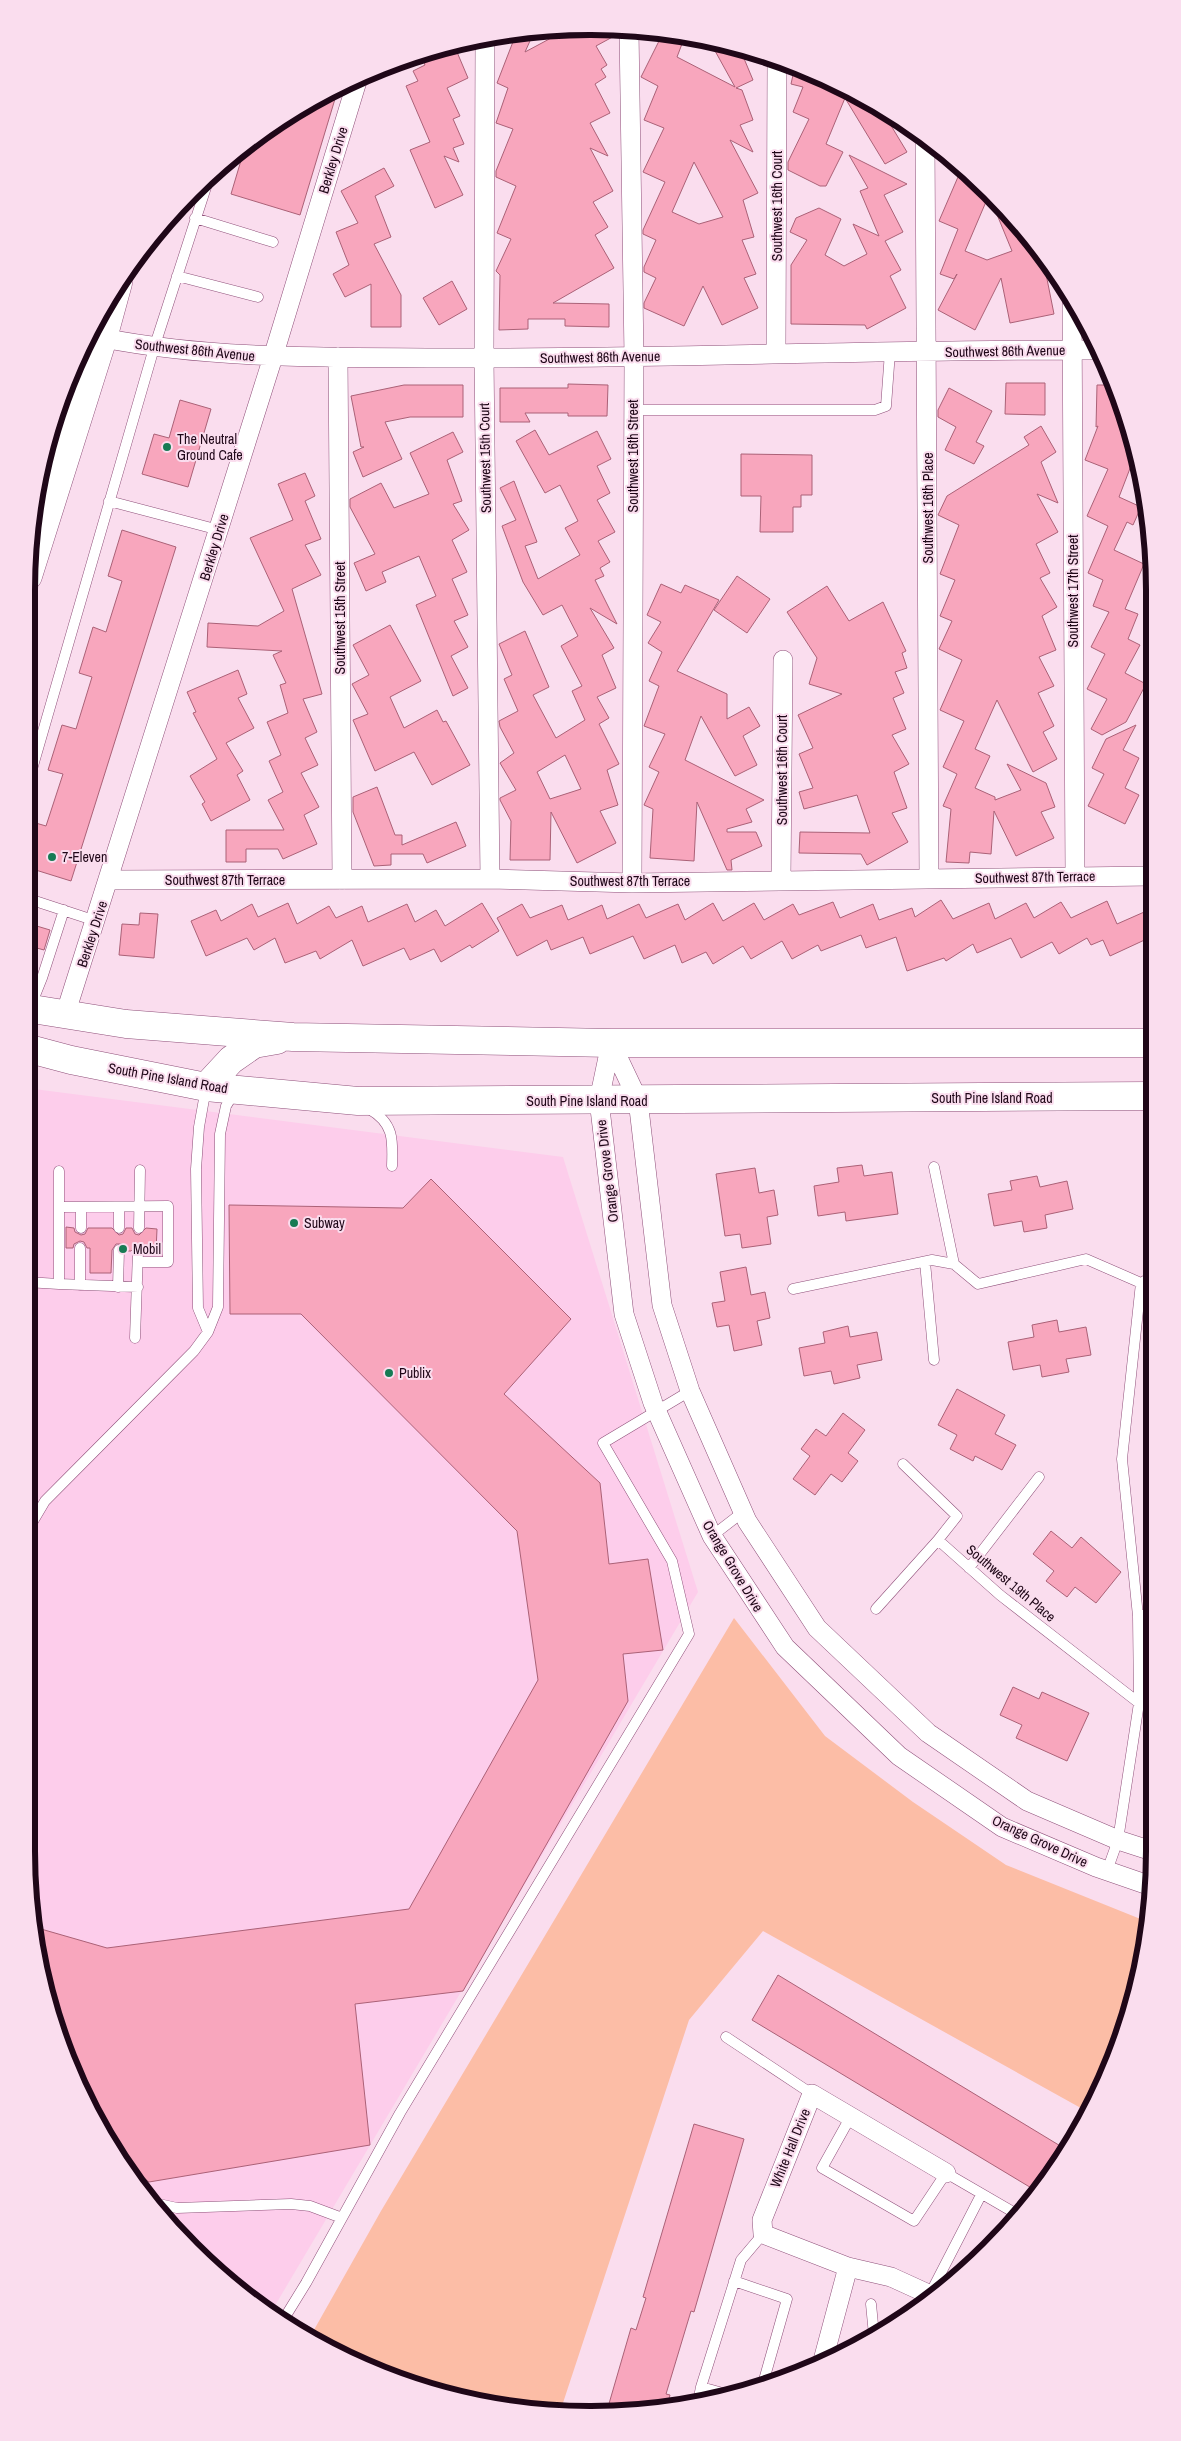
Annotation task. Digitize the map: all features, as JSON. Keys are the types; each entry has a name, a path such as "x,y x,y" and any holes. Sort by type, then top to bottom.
{"main road":[{"path":"37,549 110,311"},
{"path":"35,1009 126,1024 293,1037 611,1043 1146,1043"},
{"path":"206,1087 231,1060 254,1044 293,1037"},
{"name":"South Pine Island Road","path":"35,1050 71,1060 206,1087 358,1101 1146,1096"}],"street":[{"name":"Southwest 16th Street","path":"629,36 634,357 632,883"},
{"name":"Southwest 15th Court","path":"485,46 484,358 490,879"},
{"name":"Southwest 16th Court","path":"776,352 777,67"},
{"name":"Berkley Drive","path":"65,1015 219,530 355,87"},
{"name":"Southwest 16th Place","path":"925,147 929,879"},
{"name":"Southwest 17th Street","path":"1072,313 1075,876"},
{"name":"Southwest 86th Avenue","path":"103,338 154,348 273,357 634,357 776,352 1091,350"},
{"name":"Southwest 15th Street","path":"338,357 342,880"},
{"name":"Southwest 16th Court","path":"781,880 783,660"},
{"name":"Southwest 87th Terrace","path":"109,880 490,879 632,883 1146,876"},
{"path":"611,1043 638,1100 662,1305 690,1391 743,1512 817,1628 928,1733 1027,1801 1118,1840 1146,1849"},
{"name":"Orange Grove Drive","path":"611,1043 599,1100 624,1314 657,1411 712,1536 785,1648 899,1756 1002,1827 1107,1871 1145,1884"},
{"name":"White Hall Drive","path":"763,2234 762,2220 812,2094 946,2173"},
{"path":"763,2234 848,2267 891,2277 926,2293"},
{"path":"825,2354 848,2267"}],"lane":[{"path":"35,759 154,348 204,193"},
{"path":"196,218 273,242"},
{"path":"177,276 258,297"},
{"path":"634,410 876,410 886,406 890,352"},
{"path":"109,501 219,530"},
{"path":"35,901 96,921"},
{"path":"35,993 42,978 64,910"},
{"path":"206,1087 198,1127 196,1169 198,1308 208,1332"},
{"path":"35,1518 45,1501 194,1351 208,1332 218,1307 220,1134 226,1106 236,1090"},
{"path":"358,1101 382,1116 389,1128 393,1144 392,1166"},
{"path":"934,1167 954,1264"},
{"path":"139,1228 140,1170"},
{"path":"59,1284 60,1171"},
{"path":"61,1207 119,1208 168,1206 168,1262 138,1262"},
{"path":"81,1208 81,1228"},
{"path":"119,1208 119,1228"},
{"path":"80,1248 80,1285"},
{"path":"118,1287 119,1250"},
{"path":"135,1338 138,1250"},
{"path":"793,1289 932,1260 954,1264 978,1284 1086,1259 1142,1283"},
{"path":"925,1262 934,1360"},
{"path":"1142,1283 1146,1280"},
{"path":"35,1283 138,1287"},
{"path":"1107,1871 1118,1840 1140,1703 1138,1616 1122,1459 1142,1283"},
{"path":"286,2315 400,2113 690,1634 672,1561 603,1443 690,1391"},
{"path":"876,1609 957,1516 902,1464"},
{"path":"969,1568 1039,1477"},
{"path":"712,1536 743,1512"},
{"name":"Southwest 19th Place","path":"938,1540 1000,1595 1140,1703"},
{"path":"1138,1616 1146,1614"},
{"path":"726,2037 812,2094"},
{"path":"851,2116 822,2168 914,2221 946,2173 1012,2212"},
{"path":"940,2282 982,2195"},
{"path":"163,2205 177,2208 292,2204 310,2206 342,2218"},
{"path":"699,2395 741,2260 763,2234"},
{"path":"734,2281 787,2299 764,2378"},
{"path":"871,2304 873,2329"},
{"path":"701,2387 716,2391"}],"shaded area":[{"path":"35,1089 563,1157 698,1592 274,2307 224,2268 198,2243 150,2189 129,2159 109,2128 77,2063 64,2029 46,1959 36,1887 35,1850"},
{"path":"734,1618 825,1736 913,1802 1006,1865 1141,1919 1135,1959 1117,2029 1104,2063 1082,2109 763,1931 689,2020 562,2405 482,2395 412,2377 345,2349 313,2332 381,2211"}],"building":[{"path":"555,36 615,36 596,46 607,65 601,69 606,77 595,84 610,113 590,123 608,156 590,148 613,191 593,202 608,227 595,235 614,268 553,303 609,304 609,327 565,326 565,319 528,319 528,329 499,330 500,275 496,271 511,239 497,233 516,186 496,177 496,171 513,129 496,123 508,88 497,83 513,41 531,39 525,52"},
{"path":"660,40 682,43 677,57 735,87 714,49 743,57 753,80 736,88 742,90 753,120 740,125 753,152 730,140 758,193 743,200 754,237 742,240 756,274 744,278 758,308 722,325 703,286 684,326 644,308 644,303 656,278 644,272 644,267 656,240 643,234 643,230 665,182 643,172 664,128 644,120 658,86 641,77","holes":["694,162 723,217 699,224 672,212"]},
{"path":"457,52 468,78 447,88 460,116 453,119 464,144 453,148 459,162 444,156 463,195 435,208 410,150 430,142 406,86 418,81 413,71 425,65 423,61"},
{"path":"793,73 836,92 868,109 889,123 907,152 885,164 845,98 826,144 843,152 826,186 820,186 788,170 788,162 809,119 793,112 803,87 791,84"},
{"path":"336,97 300,215 231,194 242,159 282,129"},
{"path":"849,155 907,184 884,195 903,232 885,241 901,270 890,276 906,308 867,329 865,325 791,324 791,265 807,240 790,232 796,218 819,208 841,219 825,255 844,266 867,254 853,224 879,236 860,191 868,188"},
{"path":"384,168 394,186 375,196 391,237 374,244 401,295 401,327 371,327 371,284 345,297 333,274 349,265 336,232 358,223 341,191"},
{"path":"959,175 986,201 965,251 987,260 1012,251 996,211 1031,252 1046,274 1054,314 1010,323 1001,278 975,330 938,310 957,274 954,279 940,274 958,229 939,221"},
{"path":"452,281 467,309 439,325 423,298"},
{"path":"1006,383 1045,383 1045,415 1005,414"},
{"path":"568,384 608,385 607,416 568,416 568,413 525,413 530,422 500,422 500,388 568,388"},
{"path":"404,385 463,385 463,417 410,417 385,422 402,459 363,477 353,452 364,447 361,447 351,396"},
{"path":"1097,385 1107,385 1117,412 1131,465 1119,497 1139,506 1140,510 1133,525 1127,522 1114,550 1144,564 1125,609 1138,614 1128,639 1140,645 1125,673 1146,684 1126,722 1102,735 1091,729 1107,699 1087,689 1105,654 1091,647 1109,612 1093,606 1103,580 1088,573 1108,526 1087,516 1108,469 1085,460 1098,426 1096,427"},
{"path":"949,388 992,411 976,442 984,446 974,464 945,450 956,427 938,417 938,410"},
{"path":"180,400 211,409 188,487 142,474 154,434 169,438"},
{"path":"1041,426 1056,452 1041,462 1058,503 1037,494 1058,532 1036,544 1050,573 1040,578 1057,607 1042,616 1056,650 1039,657 1054,686 1038,693 1054,726 1043,732 1057,759 1033,772 997,700 975,749 990,756 975,788 995,797 995,800 1021,790 1007,764 1046,783 1055,807 1041,812 1054,838 1016,856 994,811 991,854 970,852 969,863 946,862 951,809 943,806 957,774 943,767 964,721 940,710 962,660 939,649 952,621 940,616 955,580 940,574 959,525 938,515 947,496 1029,445 1024,437"},
{"path":"535,430 549,455 597,431 611,459 597,466 610,493 597,500 615,532 598,541 610,562 600,568 604,576 595,580 617,624 590,608 614,648 602,655 616,688 597,697 609,718 599,724 619,764 607,770 618,805 600,811 616,843 577,863 551,812 550,860 510,860 511,821 500,800 500,798 516,790 500,763 514,753 500,727 499,721 518,711 504,679 512,675 499,644 525,631 549,687 533,695 556,738 585,720 572,691 582,686 561,646 578,636 562,605 543,615 523,582 502,526 516,520 500,488 514,481 537,542 525,546 538,579 580,555 565,528 578,521 560,485 545,493 516,441","holes":["565,755 581,789 550,799 537,772"]},
{"path":"453,432 463,452 447,460 462,501 453,504 469,530 452,540 467,572 452,579 468,615 454,621 468,647 451,656 468,688 453,696 416,605 436,596 419,556 382,572 386,582 366,591 354,563 375,554 350,507 350,499 381,483 394,508 429,494 410,453"},
{"path":"741,454 812,455 812,495 801,495 801,507 793,507 793,532 760,532 761,496 741,496"},
{"path":"305,473 315,496 305,501 321,539 305,545 321,575 292,589 322,694 303,699 317,732 305,738 318,765 301,773 319,807 304,815 317,844 283,859 278,849 246,849 246,862 226,862 226,830 284,830 268,800 283,792 269,761 281,755 267,722 288,713 280,685 286,683 273,655 282,651 207,647 208,623 258,626 284,611 250,538 293,520 278,484"},
{"path":"122,530 176,547 71,881 35,870 35,823 46,826 63,774 48,770 62,725 76,729 92,677 79,673 93,627 106,632 122,581 108,576"},
{"path":"737,576 770,599 747,633 714,610"},
{"path":"661,584 681,593 685,585 719,600 677,671 727,694 727,719 749,707 760,726 743,736 757,765 735,776 701,716 685,760 764,800 746,809 752,822 727,829 727,832 756,832 762,846 731,860 732,870 727,870 697,802 694,861 650,858 653,809 644,805 659,772 649,767 665,734 644,726 659,686 649,681 662,652 648,643 661,622 647,615"},
{"path":"827,586 849,621 883,602 906,651 902,653 907,668 895,672 904,693 893,698 906,729 892,735 909,764 894,772 907,808 892,813 908,842 867,865 861,854 799,853 800,832 870,833 857,795 804,809 799,792 813,788 799,754 813,748 798,715 842,694 809,684 817,658 787,612"},
{"path":"390,625 421,681 390,697 404,728 437,710 443,722 446,721 470,765 432,785 414,752 375,771 353,720 368,714 352,684 369,675 353,645"},
{"path":"238,670 247,694 238,698 254,728 226,743 243,771 237,775 250,800 211,821 202,804 205,802 190,776 217,759 193,713 196,712 187,692"},
{"path":"1136,725 1123,750 1139,758 1125,788 1139,795 1125,824 1088,806 1104,774 1092,768 1106,739"},
{"path":"377,787 395,835 402,835 402,845 456,822 466,846 427,863 423,854 391,854 391,865 374,866 353,812 353,797"},
{"path":"941,900 953,919 989,903 995,919 1026,903 1034,918 1061,902 1071,918 1107,901 1117,924 1146,911 1146,939 1110,956 1103,940 1091,945 1087,938 1059,954 1052,942 1021,958 1011,938 977,953 973,944 946,961 944,958 907,971 896,937 866,948 861,935 821,951 818,945 792,959 782,941 751,959 743,946 713,964 706,952 682,963 675,945 644,959 633,936 590,954 583,937 551,950 547,940 517,956 497,918 522,904 530,918 562,905 568,920 602,905 607,919 639,904 646,918 678,904 685,920 713,903 723,921 754,903 764,920 793,904 799,915 833,902 840,918 873,904 879,920 912,908 915,917"},
{"path":"288,903 297,924 329,906 336,918 362,906 368,922 407,904 415,922 436,910 445,926 482,903 499,931 472,948 470,945 441,962 434,949 410,960 404,948 363,966 352,940 320,959 316,951 285,963 275,938 254,950 247,938 206,956 191,921 216,910 221,921 252,904 258,917"},
{"path":"140,913 158,914 154,958 119,955 122,924 139,925"},
{"path":"35,926 50,930 44,950 35,948"},
{"path":"862,1165 864,1176 892,1172 898,1214 846,1221 845,1212 818,1216 814,1186 839,1182 837,1168"},
{"path":"755,1168 759,1193 774,1190 778,1215 767,1217 771,1244 742,1248 740,1234 725,1236 716,1174"},
{"path":"1037,1176 1040,1187 1067,1181 1073,1209 1045,1215 1047,1228 1024,1232 1022,1221 994,1226 988,1194 1012,1190 1010,1181"},
{"path":"431,1179 571,1319 504,1394 600,1483 609,1564 648,1559 663,1650 623,1654 628,1701 463,1991 355,2004 370,2145 149,2182 141,2176 109,2128 77,2063 64,2029 54,1994 41,1929 107,1948 409,1909 538,1680 517,1531 301,1314 230,1314 229,1205 403,1208"},
{"name":"Mobil","path":"66,1227 74,1228 75,1232 81,1235 85,1234 88,1228 112,1228 119,1235 123,1234 126,1228 132,1228 135,1234 139,1235 146,1228 157,1229 156,1251 145,1251 142,1245 138,1244 131,1251 126,1251 123,1244 116,1244 112,1250 111,1273 90,1273 90,1248 87,1248 84,1242 80,1241 74,1244 73,1248 66,1248"},
{"path":"746,1267 751,1295 765,1292 770,1318 757,1321 762,1345 734,1351 729,1325 717,1327 712,1303 725,1301 720,1272"},
{"path":"1057,1320 1059,1332 1086,1327 1091,1355 1066,1359 1069,1372 1042,1377 1040,1365 1013,1370 1008,1342 1034,1337 1032,1325"},
{"path":"848,1326 850,1337 877,1332 882,1360 857,1365 860,1378 834,1384 831,1371 804,1376 799,1348 825,1343 823,1332"},
{"path":"957,1389 1005,1415 995,1434 1016,1445 1002,1470 975,1456 973,1461 950,1449 957,1435 938,1425"},
{"path":"843,1413 865,1430 848,1453 858,1461 842,1482 831,1474 815,1495 793,1479 810,1456 801,1449 816,1429 826,1436"},
{"path":"1051,1531 1072,1548 1081,1537 1121,1572 1096,1603 1075,1587 1067,1597 1046,1581 1054,1571 1033,1554"},
{"path":"1013,1687 1039,1699 1042,1692 1089,1713 1067,1761 1016,1738 1022,1725 1000,1715"},
{"path":"778,1975 1060,2146 1032,2188 752,2020"},
{"path":"694,2124 744,2139 694,2312 691,2311 666,2394 670,2395 669,2400 608,2406 631,2328 636,2330 646,2298 643,2297"}],"place":[{"name":"The Neutral Ground Cafe","path":"167,447"},
{"name":"7-Eleven","path":"52,857"},
{"name":"Subway","path":"294,1223"},
{"name":"Mobil","path":"123,1249"},
{"name":"Publix","path":"389,1373"}]}
